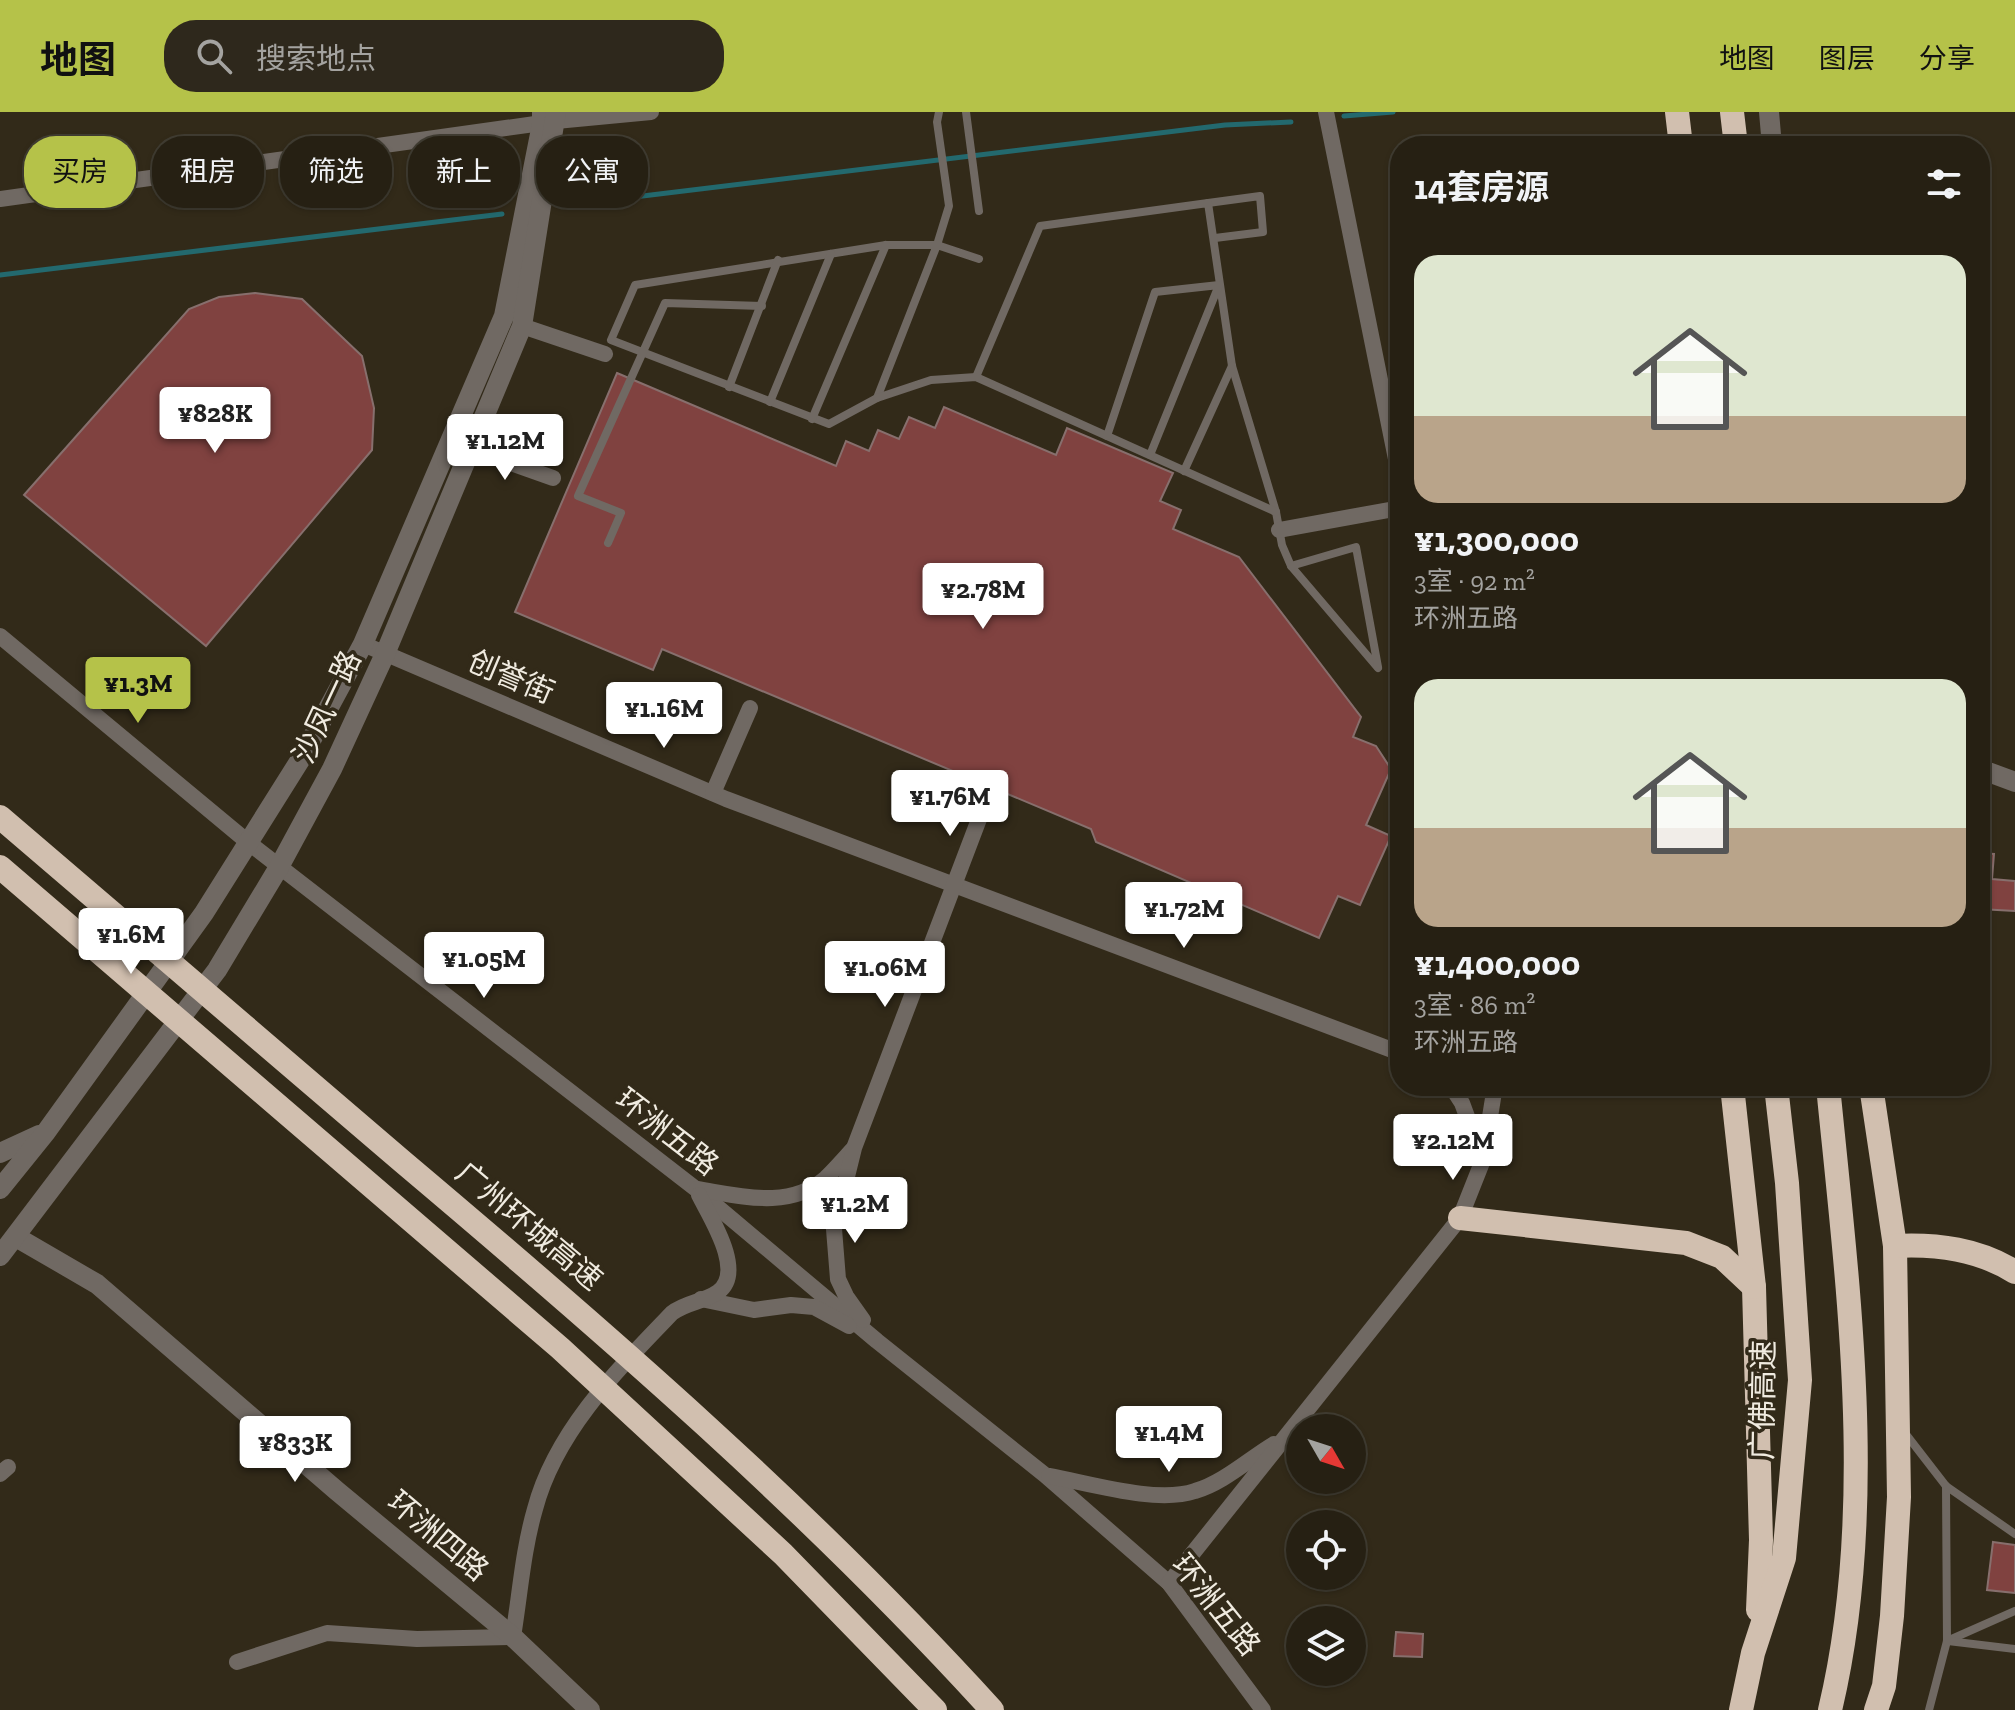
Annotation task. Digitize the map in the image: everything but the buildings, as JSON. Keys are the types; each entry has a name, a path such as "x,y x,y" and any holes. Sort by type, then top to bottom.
{"highway":[{"path":"1677,112 1680,136"},
{"path":"1732,112 1735,136"},
{"name":"广州环城高速","path":"0,817 644,1368 754,1469 992,1710"},
{"path":"0,867 616,1399 783,1554 935,1710"},
{"path":"1733,1096 1754,1287 1761,1540 1753,1653"},
{"name":"广佛高速","path":"1740,1707 1753,1653 1784,1558 1800,1380 1787,1183 1777,1096"},
{"path":"1829,1096 1855,1395 1856,1503 1839,1674 1830,1710"},
{"path":"1872,1096 1895,1246 1899,1497 1892,1616 1884,1686 1876,1710"},
{"path":"1460,1218 1686,1243 1722,1257 1754,1287"},
{"path":"1895,1246 1928,1244 1959,1249 1996,1261 2015,1272"},
{"path":"880,1594 999,1710"}],"street":[{"path":"0,199 549,117 651,112"},
{"path":"1326,112 1390,429"},
{"path":"1769,112 1771,136"},
{"name":"沙凤一路","path":"0,1256 217,970 279,867 332,769 385,654 522,326 549,117"},
{"name":"沙凤一路","path":"0,1189 46,1132 204,913 302,757 363,644 504,316 549,117"},
{"path":"522,326 605,354"},
{"path":"472,449 553,478"},
{"path":"1279,530 1390,510"},
{"name":"环洲五路","path":"0,636 249,843 696,1189 877,1341 1045,1475 1169,1583 1263,1710"},
{"name":"创誉街","path":"363,644 713,793 1390,1049"},
{"path":"713,793 750,708"},
{"path":"1990,773 2015,782"},
{"path":"877,1341 838,1279 834,1229 854,1148 984,806"},
{"path":"1457,1096 1483,1160"},
{"path":"1304,1414 1460,1218 1483,1160 1493,1096"},
{"path":"0,1153 46,1132"},
{"path":"696,1189 764,1200 779,1199 825,1179 854,1148"},
{"path":"237,1662 327,1633 417,1639 513,1637 535,1507 548,1471 580,1416 661,1324 682,1306 717,1292 725,1285 730,1266 696,1189"},
{"name":"环洲四路","path":"16,1237 97,1284 337,1491 513,1637 590,1710"},
{"path":"701,1299 754,1310 791,1305 814,1307 877,1341"},
{"path":"1045,1475 1140,1492 1193,1492 1218,1481 1286,1437"},
{"path":"1169,1583 1286,1437"}],"lane":[{"path":"877,398 937,245 949,206 937,122 939,112"},
{"path":"966,112 979,211"},
{"path":"976,377 1040,226 1260,196 1263,232 1215,238"},
{"path":"1208,203 1232,366 1291,566 1378,668 1356,547 1291,566"},
{"path":"812,419 886,245"},
{"path":"979,259 937,245 886,245 635,285 611,340 829,424 877,398 931,380 976,377 1276,512"},
{"path":"770,402 831,254"},
{"path":"729,387 778,260"},
{"path":"1107,436 1155,292 1219,285"},
{"path":"1150,455 1219,285"},
{"path":"608,543 621,513 578,496 665,303 762,306"},
{"path":"1184,471 1232,366"},
{"path":"1896,1422 1946,1486 2015,1534"},
{"path":"1929,1710 1947,1641 1946,1486"},
{"path":"1947,1641 2015,1611"},
{"path":"1947,1641 2015,1649"}],"waterway":[{"path":"1344,116 1393,112"},
{"path":"648,195 1225,125 1291,122"},
{"path":"0,275 502,214"}]}
